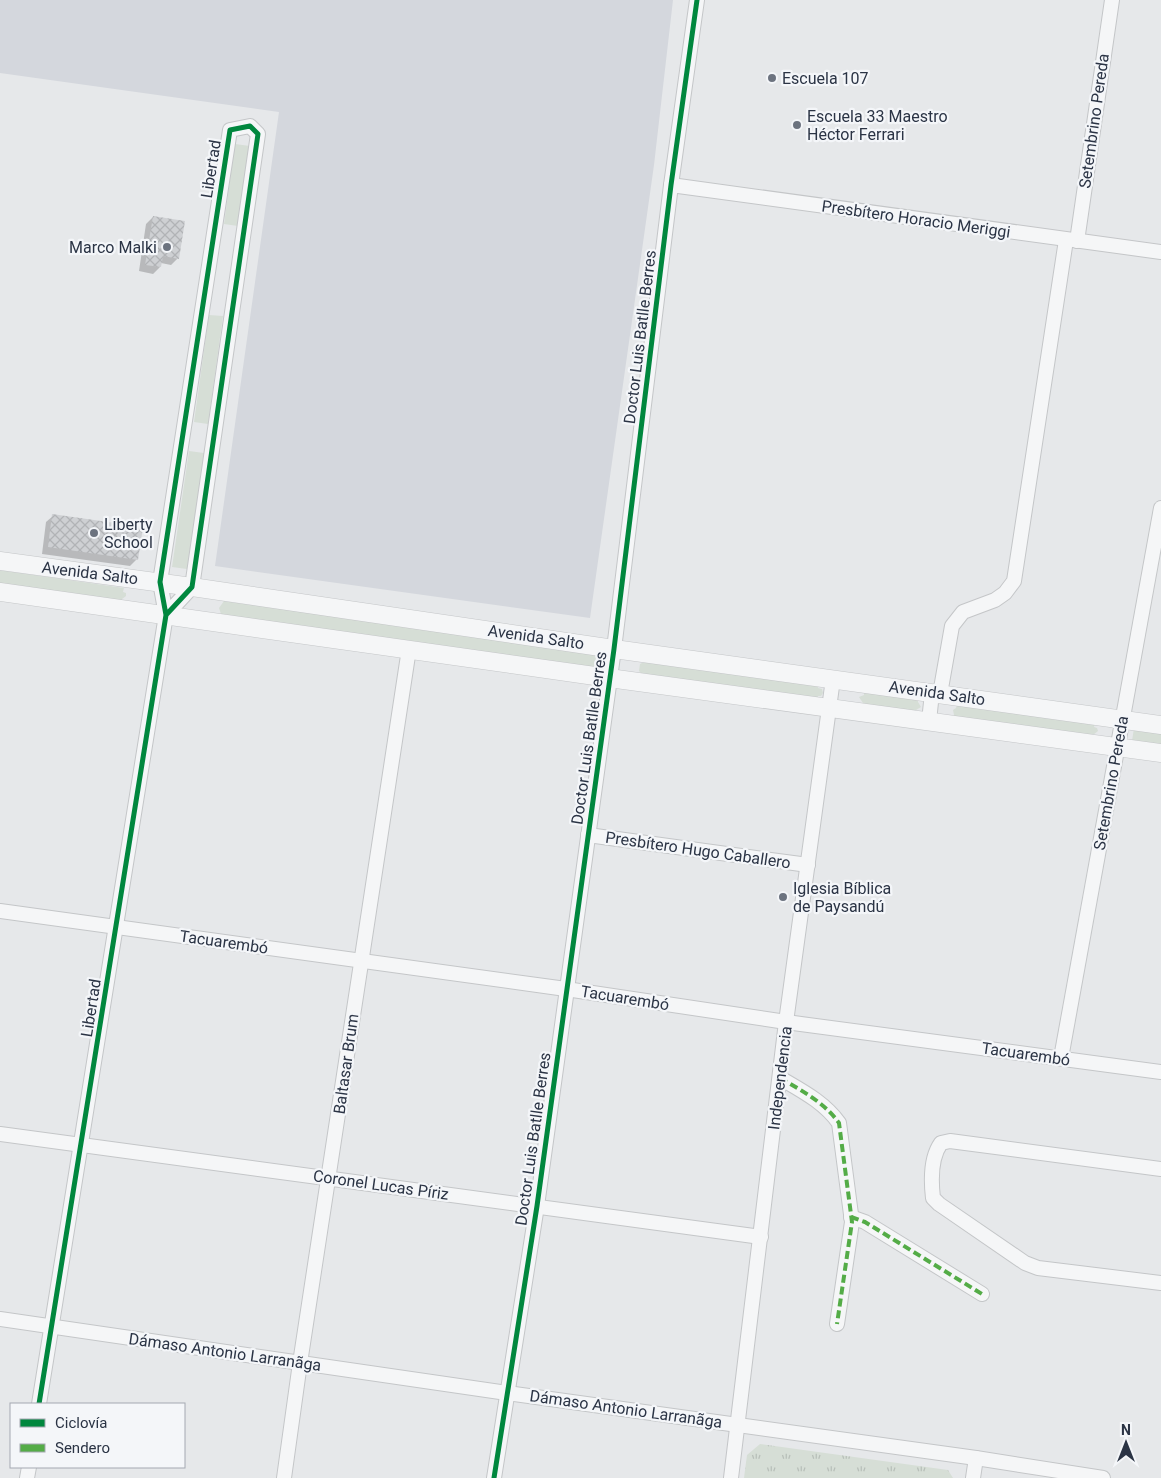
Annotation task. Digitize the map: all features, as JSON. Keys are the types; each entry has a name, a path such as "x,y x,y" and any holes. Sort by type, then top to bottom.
{"street":[{"name":"Doctor Luis Batlle Berres","path":"494,1478 537,1206 614,649 671,185 697,0"},
{"name":"Setembrino Pereda","path":"929,721 952,626 963,612 996,600 1005,593 1014,580 1112,0"},
{"name":"Libertad","path":"39,1403 166,615 160,582 230,130 250,126 258,134 192,587"},
{"name":"Presbítero Horacio Meriggi","path":"671,185 1161,252"},
{"name":"Setembrino Pereda","path":"1061,1058 1161,508"},
{"name":"Avenida Salto","path":"0,561 160,582 614,649 1161,724"},
{"path":"166,615 192,587"},
{"name":"Avenida Salto","path":"0,592 609,678 1161,753"},
{"name":"Baltasar Brum","path":"284,1478 409,649"},
{"name":"Independencia","path":"731,1478 786,1022 833,679"},
{"name":"Presbítero Hugo Caballero","path":"588,835 808,865"},
{"name":"Tacuarembó","path":"0,910 566,989 786,1022 1161,1072"},
{"path":"780,1078 820,1102 839,1123 851,1217 837,1324"},
{"name":"Coronel Lucas Píriz","path":"0,1134 761,1237"},
{"path":"1161,1169 950,1141 941,1143 935,1151 932,1190 933,1198 939,1204 1025,1263 1038,1268 1161,1283"},
{"path":"851,1217 865,1222 982,1294"},
{"name":"Dámaso Antonio Larranãga","path":"0,1319 507,1393 976,1458 1103,1478"},
{"path":"973,1478 976,1458"}],"shaded area":[{"path":"0,0 673,0 654,165 590,618 215,566 279,112 0,73"}],"green space":[{"path":"235,144 250,146 238,226 224,224"},
{"path":"209,315 223,316 208,424 194,422"},
{"path":"189,451 204,453 187,569 172,567"},
{"path":"0,570 124,588 123,592 126,593 126,596 121,602 0,585"},
{"path":"224,601 595,653 599,658 598,665 593,669 222,617 219,608"},
{"path":"646,661 819,685 818,688 822,689 823,693 821,696 818,696 817,700 644,676 639,671 640,664"},
{"path":"864,691 918,699 921,707 916,710 916,714 863,706 859,697 864,695"},
{"path":"957,705 1095,723 1094,727 1098,731 1093,735 1093,738 955,720 953,710"},
{"path":"1134,728 1161,732 1161,745 1132,741"},
{"path":"760,1444 948,1470 953,1478 744,1478 747,1455"}],"building":[{"name":"Marco Malki","path":"153,216 185,221 179,259 163,256 161,267 145,265"},
{"path":"52,514 143,527 138,560 48,547"}],"marked path":[{"path":"780,1078 820,1103 839,1123 852,1222 837,1324"},
{"path":"851,1217 865,1222 982,1294"}],"cycle path":[{"path":"494,1478 537,1206 614,649 671,185 697,0"},
{"path":"250,126 258,134 192,587 166,615 160,582 230,130 250,126"},
{"path":"39,1403 166,615"}],"place":[{"name":"Escuela 107","path":"772,78"},
{"name":"Escuela 33 Maestro Héctor Ferrari","path":"797,125"},
{"name":"Marco Malki","path":"167,247"},
{"name":"Liberty School","path":"94,533"},
{"name":"Iglesia Bíblica de Paysandú","path":"783,897"}]}
